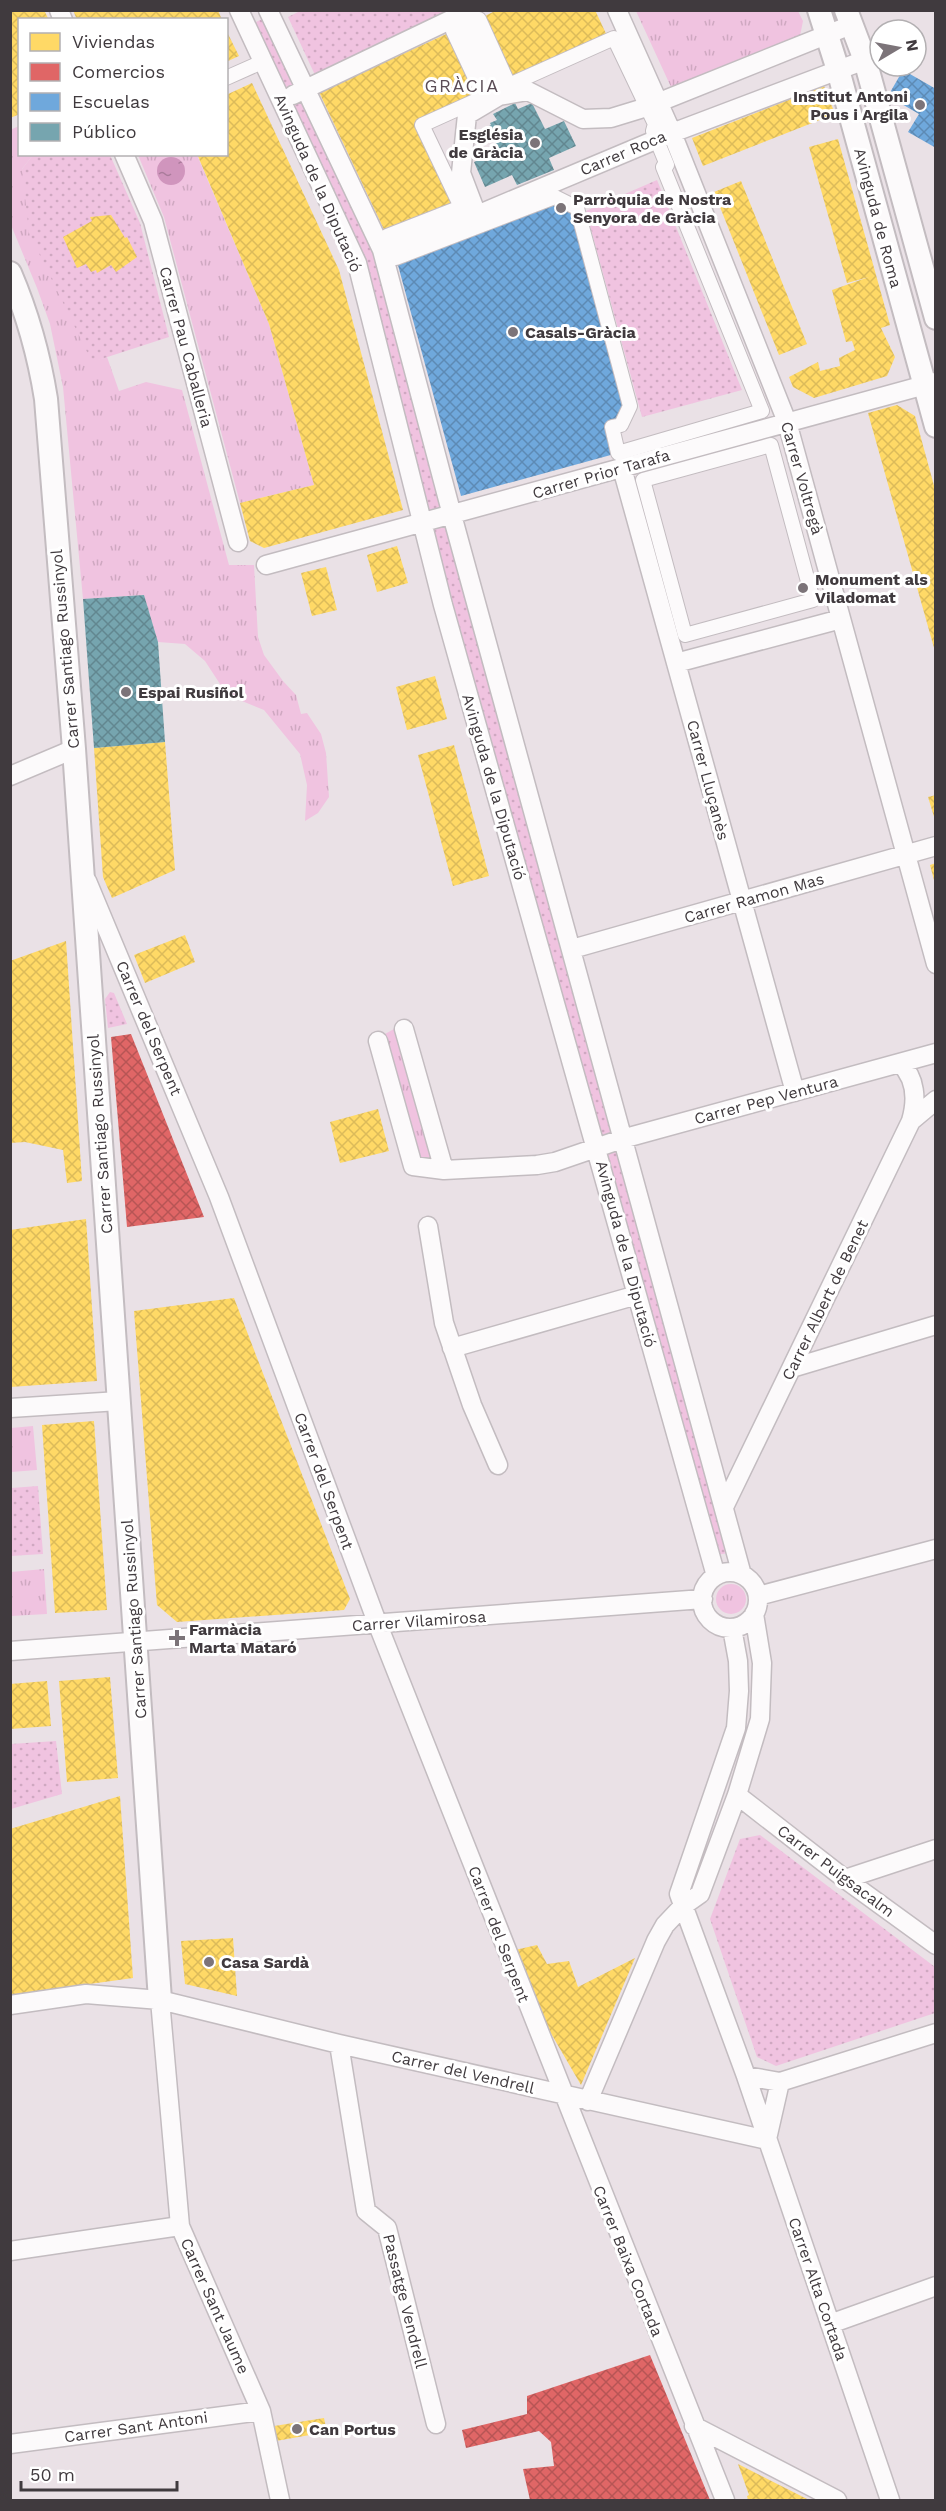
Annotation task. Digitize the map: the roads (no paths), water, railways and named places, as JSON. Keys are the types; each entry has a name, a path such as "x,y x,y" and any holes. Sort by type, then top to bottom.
{"street":[{"path":"241,16 268,10"},
{"name":"Avinguda de la Diputació","path":"268,10 304,89 387,249 452,515 742,1575"},
{"name":"Carrer Voltregà","path":"617,10 664,136 787,422 936,964"},
{"name":"Avinguda de Roma","path":"819,10 930,384 936,426"},
{"path":"464,15 499,96 467,115 462,173 477,215"},
{"path":"464,15 453,31 484,97 422,125 461,207 387,236 387,249 396,258 555,197 577,208 630,406 621,424 612,427 618,453 762,411 663,167 667,165 664,136"},
{"path":"280,100 464,15 479,19 509,85 614,38 652,104"},
{"name":"Avinguda de la Diputació","path":"241,16 357,263 446,616 716,1576"},
{"name":"Carrer Roca","path":"499,96 528,91 583,119 611,118 652,104 827,34 848,17"},
{"name":"Avinguda de Roma","path":"848,17 865,60 936,318"},
{"name":"Carrer Roca","path":"387,249 477,215 664,136 865,60"},
{"path":"228,77 262,62"},
{"name":"Carrer Pau Caballeria","path":"125,156 153,221 238,542"},
{"name":"Carrer Santiago Russinyol","path":"10,273 26,311 40,361 46,399 74,749 160,2000"},
{"name":"Carrer Prior Tarafa","path":"266,565 930,384"},
{"path":"771,445 813,600 685,635 643,480 771,445"},
{"name":"Carrer Lluçanès","path":"622,468 795,1092"},
{"path":"676,663 841,619"},
{"path":"10,776 74,749"},
{"name":"Carrer Ramon Mas","path":"572,949 936,846"},
{"name":"Carrer del Serpent","path":"82,868 219,1197 378,1625 562,2095"},
{"path":"404,1029 444,1170"},
{"path":"378,1041 413,1166 444,1170 537,1165 597,1149"},
{"name":"Carrer Pep Ventura","path":"597,1149 622,1139 936,1053"},
{"path":"900,1063 908,1070 912,1080 914,1100 911,1121"},
{"name":"Carrer Albert de Benet","path":"724,1508 911,1121 936,1100"},
{"path":"428,1226 444,1323 472,1404 498,1465"},
{"path":"452,1348 637,1295"},
{"path":"792,1368 936,1325"},
{"path":"10,1408 119,1401"},
{"path":"588,2101 656,1941 665,1925 700,1894 737,1795 760,1719 762,1663 756,1605 750,1580 742,1575 724,1573 709,1582 703,1599 704,1608 714,1623 732,1628 741,1626 756,1605 936,1549"},
{"name":"Carrer Vilamirosa","path":"10,1651 703,1599"},
{"path":"684,1906 679,1894 736,1728 739,1691 738,1661 732,1628"},
{"name":"Carrer Puigsacalm","path":"737,1795 845,1880 936,1945"},
{"path":"845,1880 936,1849"},
{"name":"Carrer Alta Cortada","path":"684,1906 746,2076 890,2500"},
{"name":"Carrer del Vendrell","path":"10,2005 86,1994 160,2000 339,2044 767,2140"},
{"name":"Carrer Sant Jaume","path":"160,2000 180,2226 261,2411 280,2500"},
{"path":"746,2076 780,2082 936,2033"},
{"name":"Passatge Vendrell","path":"339,2044 366,2211 387,2228 435,2424"},
{"path":"767,2140 780,2082"},
{"name":"Carrer Baixa Cortada","path":"562,2095 725,2500"},
{"path":"10,2251 180,2226"},
{"path":"830,2324 936,2286"},
{"name":"Carrer Sant Antoni","path":"10,2444 261,2411"},
{"path":"694,2426 837,2500"}],"water":[{"path":"171,157 181,161 185,171 181,181 171,185 161,181 157,171 161,161"}],"place":[{"name":"Institut Antoni Pous i Argila","path":"920,105"},
{"name":"Església de Gràcia","path":"535,143"},
{"name":"Parròquia de Nostra Senyora de Gràcia","path":"561,208"},
{"name":"Casals-Gràcia","path":"513,332"},
{"name":"Monument als Viladomat","path":"803,588"},
{"name":"Espai Rusiñol","path":"126,692"},
{"name":"Farmàcia Marta Mataró","path":"177,1638"},
{"name":"Casa Sardà","path":"209,1962"},
{"name":"Can Portus","path":"297,2429"}],"district":[{"name":"GRÀCIA","path":"462,85"}]}
